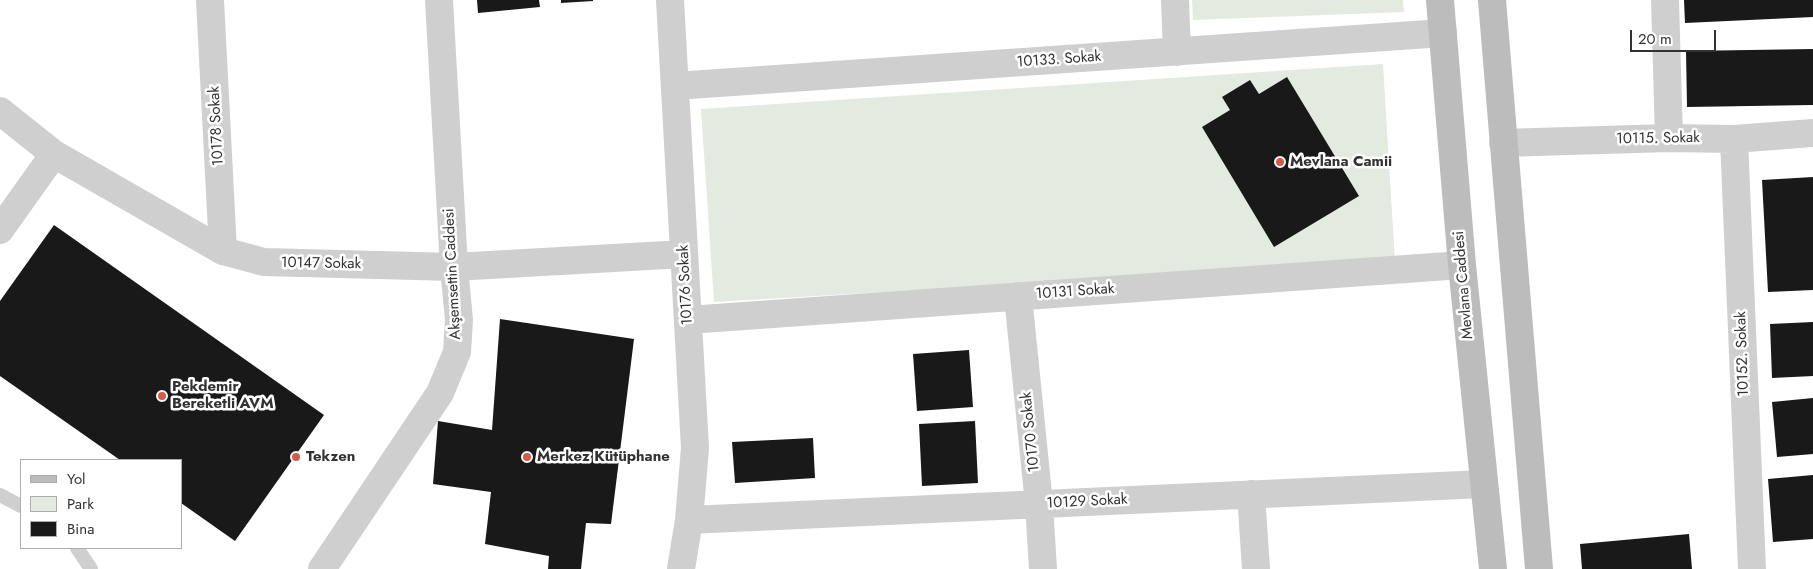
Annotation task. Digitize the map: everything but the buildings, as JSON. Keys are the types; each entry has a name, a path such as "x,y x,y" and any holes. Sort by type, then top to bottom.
{"street":[{"name":"10178 Sokak","path":"210,0 223,251"},
{"name":"Akşemsettin Caddesi","path":"322,569 440,393 457,352 459,320 454,267 439,0"},
{"name":"10176 Sokak","path":"670,0 695,448 689,520 681,569"},
{"path":"1175,0 1178,52"},
{"name":"Mevlana Caddesi","path":"1440,0 1462,265 1493,569"},
{"path":"1492,0 1539,569"},
{"path":"1665,0 1669,138"},
{"name":"10133. Sokak","path":"675,86 1443,33"},
{"name":"10147 Sokak","path":"0,111 54,154 223,251 264,262 454,267 684,254"},
{"name":"10115. Sokak","path":"1503,143 1669,138 1734,139 1813,133"},
{"name":"10152. Sokak","path":"1734,139 1752,569"},
{"path":"0,230 54,154"},
{"name":"10131 Sokak","path":"688,320 1462,265"},
{"name":"10170 Sokak","path":"1018,296 1044,569"},
{"name":"10129 Sokak","path":"689,520 1484,484"},
{"path":"1251,494 1256,569"}],"lane":[{"path":"0,495 20,505"},
{"path":"78,549 91,569"}],"green space":[{"path":"1192,0 1403,0 1404,12 1193,20"},
{"path":"1383,64 1395,262 714,302 701,109"}],"place":[{"name":"Mevlana Camii","path":"1280,162"},
{"name":"Pekdemir Bereketli AVM","path":"162,396"},
{"name":"Tekzen","path":"296,457"},
{"name":"Merkez Kütüphane","path":"527,457"}]}
